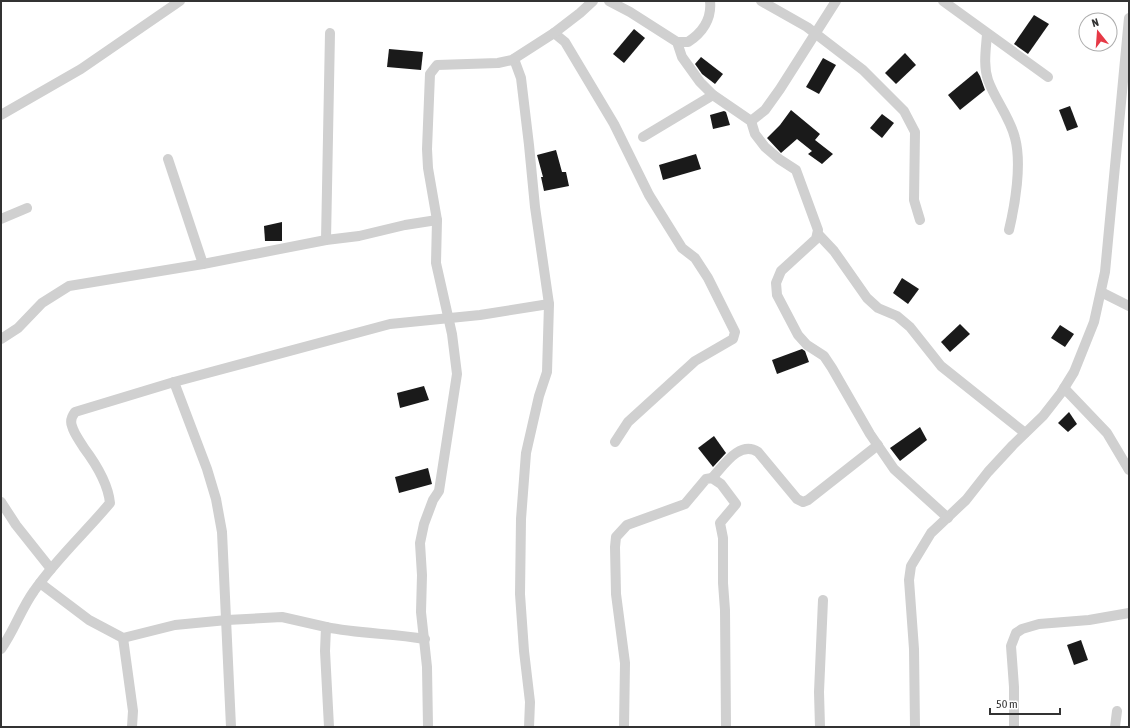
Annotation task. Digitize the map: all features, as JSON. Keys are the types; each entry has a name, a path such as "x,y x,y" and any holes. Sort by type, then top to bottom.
{"street":[{"path":"1,115 81,69 180,1"},
{"path":"428,727 428,668 421,612 422,575 420,543 424,524 438,490 457,374 452,334 447,318 436,263 437,220 428,161 430,74 438,65 498,63 514,59 554,33 593,1"},
{"path":"609,1 630,12 677,42 688,42 703,30 708,20 710,1"},
{"path":"761,1 807,27 863,70 904,111 915,132 916,138 913,164 914,200 920,220"},
{"path":"751,121 766,110 816,35 836,1"},
{"path":"943,1 1048,78"},
{"path":"915,727 914,650 909,580 911,566 921,548 932,533 966,500 988,472 1043,416 1064,388 1074,372 1084,350 1094,322 1105,272 1129,18"},
{"path":"326,240 330,33"},
{"path":"554,33 565,42 614,124 649,194 682,248 695,258 708,278 735,332 733,339 695,361 628,422 615,442"},
{"path":"987,34 985,62 988,80 1010,121 1017,149 1014,212 1009,230"},
{"path":"677,42 682,57 700,82 713,95 751,121 755,134 765,147 779,159 796,170 818,230 818,234 816,239 781,271 776,283 777,295 798,335 808,345 824,356 894,469 948,518"},
{"path":"514,59 521,78 535,207 549,304 547,372 539,396 526,453 521,519 520,594 524,651 530,702 529,727"},
{"path":"643,137 713,95"},
{"path":"168,159 203,264"},
{"path":"1,219 27,208"},
{"path":"1,339 18,328 42,303 69,286 203,264 326,240 359,236 406,225 437,220"},
{"path":"818,234 834,251 867,298 878,308 897,316 910,327 942,366 1025,433"},
{"path":"1100,292 1129,306"},
{"path":"1,649 9,638 33,591 60,556 110,504 104,479 97,466 74,433 71,425 72,417 75,412 174,382 383,326 549,304"},
{"path":"174,382 192,426 216,499 222,532 227,620 230,727"},
{"path":"1064,388 1107,433 1129,470"},
{"path":"624,727 625,663 616,594 616,537 627,525 685,504 706,479 712,478 736,453 745,448 751,448 758,452 796,499 803,502 808,500 878,445"},
{"path":"712,478 721,484 736,504 720,523 723,538 726,727"},
{"path":"1,502 16,525 51,569"},
{"path":"40,583 89,620 123,638 175,625 282,617 355,632 398,634 425,639"},
{"path":"820,727 819,692 823,600"},
{"path":"1014,727 1014,687 1011,646 1016,633 1022,629 1039,624 1090,620 1129,613"},
{"path":"326,627 325,651 329,727"},
{"path":"123,638 133,711 132,727"},
{"path":"1115,727 1117,711"}],"building":[{"path":"1034,15 1049,24 1028,54 1014,44"},
{"path":"634,29 645,38 624,63 613,54"},
{"path":"389,49 423,52 421,70 387,67"},
{"path":"905,53 916,65 896,84 885,73"},
{"path":"701,57 723,74 715,84 702,74 695,64"},
{"path":"823,58 836,65 819,94 806,87"},
{"path":"977,71 985,90 960,110 948,95"},
{"path":"1070,106 1078,127 1067,131 1059,110"},
{"path":"791,110 820,134 815,140 833,154 822,164 808,154 812,151 797,139 781,153 767,138 780,125"},
{"path":"724,111 726,112 730,125 713,129 710,115"},
{"path":"882,114 894,123 882,138 870,128"},
{"path":"556,150 562,172 566,172 569,186 544,191 541,177 543,177 537,155"},
{"path":"696,154 701,169 663,180 659,165"},
{"path":"282,222 282,241 265,241 264,226"},
{"path":"902,278 919,289 908,304 893,293"},
{"path":"960,324 970,334 950,352 941,342"},
{"path":"1060,325 1074,334 1065,347 1051,338"},
{"path":"802,349 805,351 809,362 777,374 772,360"},
{"path":"424,386 429,400 400,408 397,393"},
{"path":"1069,412 1077,424 1068,432 1058,423"},
{"path":"920,427 927,440 900,461 890,448"},
{"path":"714,436 726,453 713,467 698,448"},
{"path":"428,468 432,484 399,493 395,477"},
{"path":"1081,640 1088,660 1074,665 1067,645"}]}
